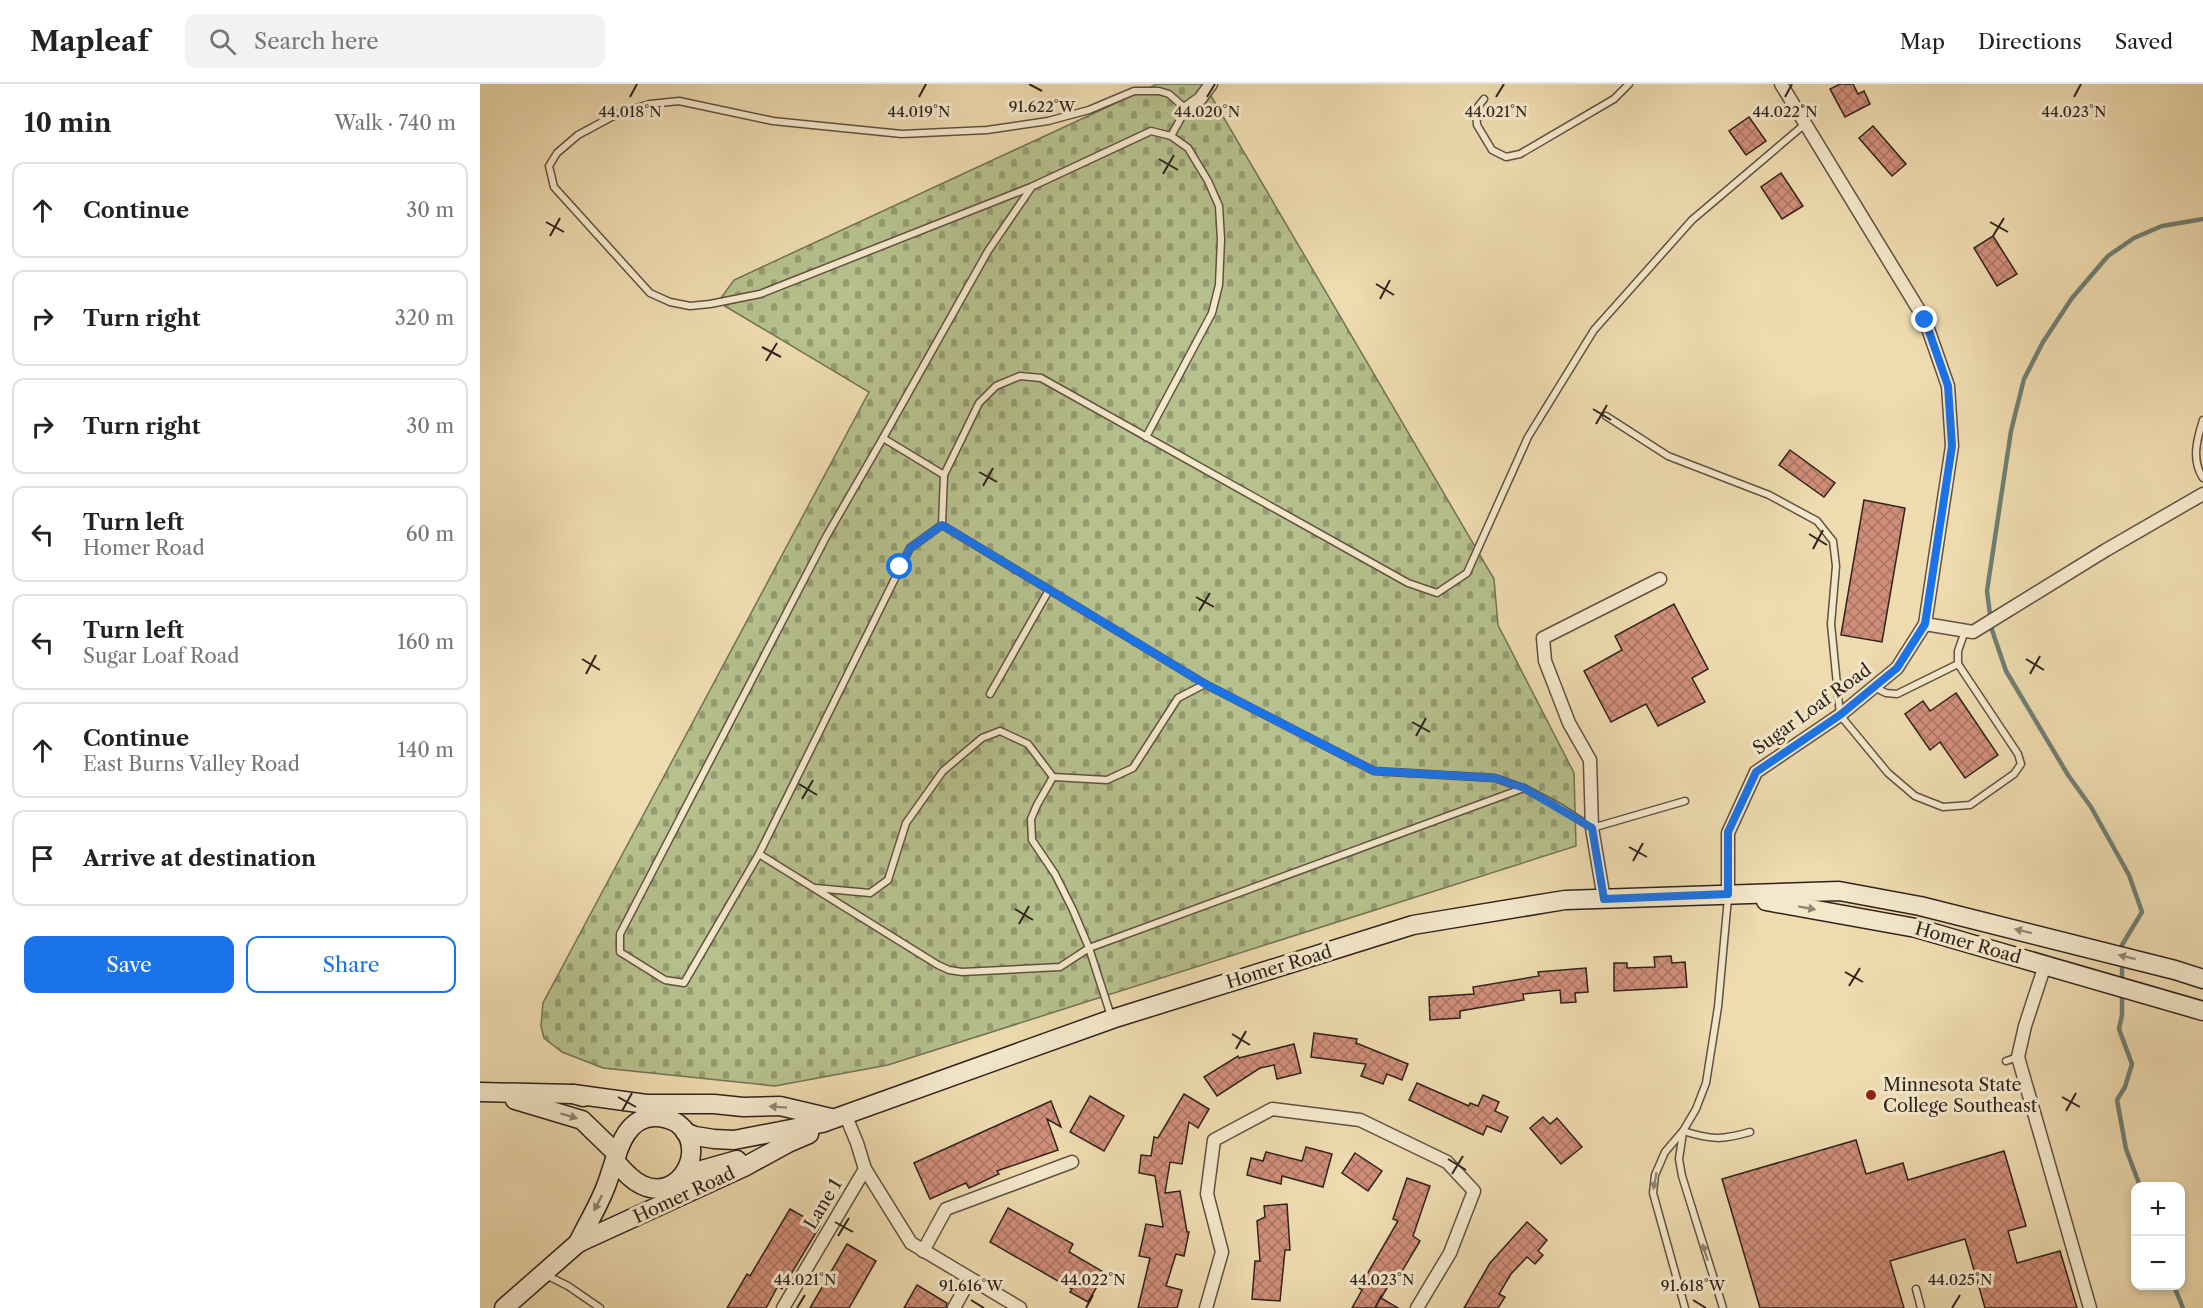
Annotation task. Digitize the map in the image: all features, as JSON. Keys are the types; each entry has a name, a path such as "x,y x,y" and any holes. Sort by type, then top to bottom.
{"street":[{"path":"1186,109 1200,99 1211,84"},
{"path":"1781,84 1925,320 1948,386 1952,446 1925,624 1969,632 2025,602 2106,550 2203,494"},
{"path":"1604,899 1592,828 1590,759 1565,713 1545,661 1543,638 1660,579"},
{"name":"Sugar Loaf Road","path":"1728,894 1728,832 1756,772 1840,715 1897,668 1925,624"},
{"name":"Homer Road","path":"578,1244 606,1188 623,1137 639,1120 651,1117 670,1119 685,1132 695,1136 734,1140 840,1117 1112,1019 1413,925 1565,900 1839,891 1920,906 2080,945 2203,979"},
{"name":"Homer Road","path":"1728,894 1916,928 2203,1011"},
{"path":"2045,965 2012,1059 2090,1308"},
{"path":"487,1092 573,1094 646,1104 780,1106 840,1117"},
{"name":"Homer Road","path":"487,1092 582,1120 634,1182 655,1189 666,1187"},
{"path":"573,1094 651,1117"},
{"path":"1206,1308 1222,1252 1207,1194 1214,1140 1272,1109 1360,1120 1447,1162 1474,1191 1450,1253 1417,1308"},
{"name":"Homer Road","path":"504,1308 578,1244 684,1175 788,1143 840,1117"},
{"name":"Lane 1","path":"783,1308 865,1169 857,1143 840,1117"},
{"name":"Homer Road","path":"684,1175 690,1165 692,1154 685,1132"},
{"name":"Homer Road","path":"578,1244 744,1167 788,1143"},
{"path":"923,1251 946,1209 1072,1162"},
{"path":"865,1169 911,1243 1020,1308"},
{"path":"954,1308 970,1279"}],"lane":[{"path":"1484,99 1476,109 1477,125 1492,150 1506,157 1520,154 1614,99 1629,84"},
{"path":"1146,437 1212,313 1219,285 1221,239 1219,206 1208,181 1188,148 1171,136 1151,131 1031,187 760,294 690,306 670,302 650,293 554,187 549,166 557,153 578,135 619,113 651,104 679,101 773,121 902,134 987,130 1048,121 1089,110 1134,91 1159,91 1169,94 1186,109 1171,136"},
{"path":"942,525 944,475 979,403 996,386 1020,376 1041,378 1408,583 1437,593 1467,573 1528,437 1594,330 1692,220 1805,124"},
{"path":"942,525 910,548 759,854 684,983 665,980 620,952 620,934 826,537 988,251 1031,187"},
{"path":"1606,416 1668,456 1769,495 1817,521 1833,541 1836,566 1831,624 1840,715 1888,773 1915,796 1943,807 1970,805 2014,774 2020,764 2018,754 1958,664 1958,651 1969,632"},
{"path":"2203,420 2196,440 2196,469 2203,478"},
{"path":"883,438 944,475"},
{"path":"942,525 1205,684 1374,771 1495,778 1524,788 1592,828 1685,801"},
{"path":"990,694 1049,590"},
{"path":"1874,687 1886,693 1897,694 1958,664"},
{"path":"814,888 870,893 888,880 906,823 943,771 982,738 1000,731 1028,744 1053,777 1107,780 1133,768 1178,698 1205,684"},
{"path":"1053,777 1031,819 1032,840 1055,874 1073,910 1089,948 1112,1019"},
{"path":"759,854 949,970 962,972 1060,967 1089,948 1524,788"},
{"path":"1685,1308 1653,1193 1655,1174 1665,1152 1683,1131 1706,1083 1718,1007 1728,894"},
{"path":"1683,1131 1709,1139 1729,1138 1750,1132"},
{"path":"1683,1131 1679,1160 1682,1176 1723,1308"},
{"path":"545,1274 568,1286 600,1308"},
{"path":"1916,1290 1921,1308"}],"green space":[{"path":"1157,84 1204,84 1494,579 1498,625 1574,773 1576,846 888,1065 775,1086 603,1068 562,1052 544,1038 541,1026 543,1003 869,392 718,302 734,280"}],"building":[{"path":"1840,84 1853,84 1858,94 1864,91 1870,104 1845,117 1830,89"},
{"path":"1749,117 1766,141 1746,155 1729,131"},
{"path":"1873,126 1906,164 1892,176 1859,138"},
{"path":"1781,173 1803,206 1782,219 1761,187"},
{"path":"1993,236 2017,274 1997,286 1974,248"},
{"path":"1790,450 1835,483 1824,497 1779,465"},
{"path":"1864,500 1905,508 1882,642 1841,635"},
{"path":"1674,604 1708,669 1692,678 1705,702 1658,726 1646,704 1611,722 1584,671 1622,650 1615,636"},
{"path":"1956,693 1998,755 1965,778 1940,742 1930,750 1905,714 1923,701 1930,711"},
{"path":"1671,956 1672,963 1685,962 1687,987 1614,991 1614,963 1627,963 1627,968 1655,967 1654,957"},
{"path":"1586,968 1588,992 1575,993 1576,1002 1561,1003 1560,990 1523,994 1524,1000 1460,1011 1460,1018 1430,1020 1429,997 1474,994 1473,987 1539,976 1538,972"},
{"path":"1314,1033 1357,1039 1356,1043 1408,1064 1402,1080 1387,1074 1383,1084 1361,1076 1366,1064 1311,1057"},
{"path":"1294,1044 1301,1073 1277,1079 1274,1065 1260,1068 1217,1096 1204,1077 1238,1056 1239,1058"},
{"path":"1417,1083 1469,1106 1470,1103 1478,1106 1483,1095 1499,1102 1495,1111 1508,1117 1501,1132 1487,1126 1483,1135 1409,1100"},
{"path":"1184,1094 1209,1109 1198,1128 1189,1122 1182,1164 1170,1162 1165,1193 1180,1191 1187,1232 1189,1232 1184,1256 1176,1254 1166,1286 1182,1290 1177,1308 1138,1308 1150,1258 1139,1256 1146,1224 1163,1227 1155,1176 1139,1173 1141,1155 1151,1156 1154,1137 1158,1138"},
{"path":"1090,1096 1124,1116 1104,1151 1070,1132"},
{"path":"1051,1101 1061,1127 1047,1119 1058,1150 997,1171 999,1174 969,1188 966,1183 930,1199 914,1163"},
{"path":"1543,1117 1550,1124 1557,1118 1582,1147 1561,1164 1530,1128"},
{"path":"1856,1140 1866,1174 1903,1163 1908,1180 2004,1151 2026,1226 2008,1231 2017,1263 2060,1251 2077,1308 1985,1308 1965,1239 1890,1261 1904,1308 1760,1308 1722,1179"},
{"path":"1306,1147 1332,1154 1323,1187 1282,1176 1281,1184 1247,1175 1251,1158 1263,1161 1266,1152 1302,1161"},
{"path":"1355,1153 1382,1171 1368,1191 1342,1173"},
{"path":"1407,1178 1430,1186 1413,1236 1420,1241 1401,1273 1397,1271 1381,1298 1398,1308 1352,1308 1362,1290 1359,1288 1398,1221 1393,1219"},
{"path":"1287,1204 1290,1250 1285,1250 1280,1301 1252,1299 1255,1261 1260,1261 1257,1221 1265,1217 1264,1206"},
{"path":"1008,1208 1073,1244 1069,1252 1105,1273 1088,1302 1070,1292 1072,1289 990,1242"},
{"path":"790,1209 820,1226 782,1289 778,1286 766,1308 727,1308 747,1274 750,1276"},
{"path":"1527,1222 1547,1240 1538,1251 1543,1255 1535,1264 1527,1257 1511,1274 1499,1294 1505,1297 1498,1308 1464,1308 1490,1263"},
{"path":"847,1244 876,1261 849,1308 810,1308"},
{"path":"917,1285 947,1303 946,1308 904,1308"}],"waterway":[{"path":"2122,951 2122,945 2142,912 2129,875 2091,807 2068,775 2006,671 1992,630 1987,591 2011,431 2024,379 2043,342 2072,298 2108,256 2134,238 2162,226 2203,219"},
{"path":"2122,962 2122,984"},
{"path":"2122,992 2122,1015 2119,1029 2132,1064 2125,1087 2117,1100 2126,1149 2138,1182"},
{"path":"2176,1290 2183,1308"}],"place":[{"name":"Minnesota State College Southeast","path":"1871,1095"}],"route":[{"path":"900,567 910,548 942,525 1205,684 1374,771 1495,778 1524,788 1561,808 1592,828 1604,899 1728,894 1728,832 1756,772 1840,715 1897,668 1925,624 1952,446 1948,386 1925,320"}]}
